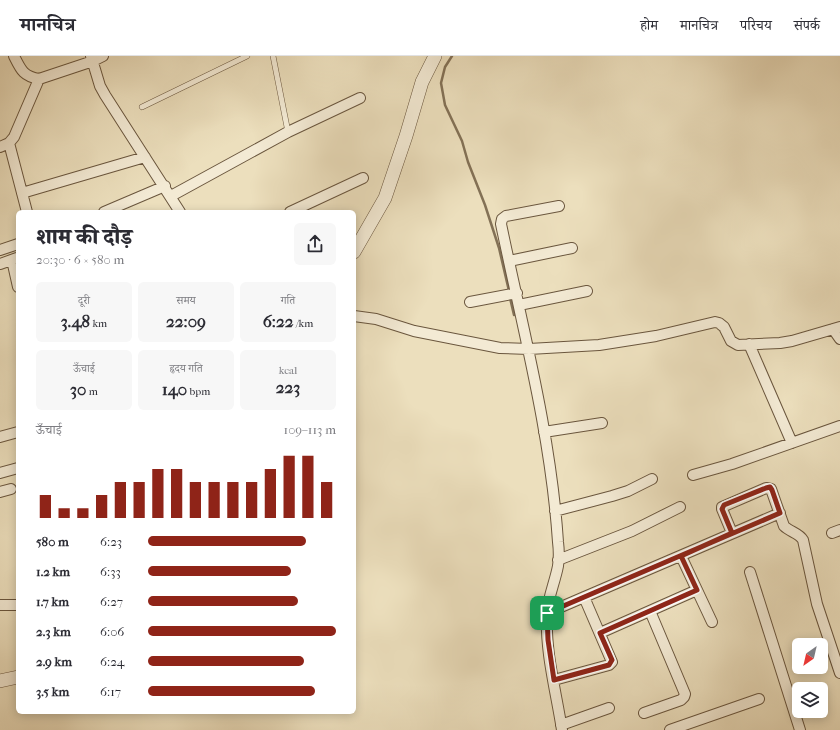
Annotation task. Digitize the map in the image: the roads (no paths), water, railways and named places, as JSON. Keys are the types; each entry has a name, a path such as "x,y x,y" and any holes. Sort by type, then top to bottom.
{"street":[{"path":"14,56 24,74 32,78 39,79 103,56"},
{"path":"359,237 385,198 389,189 422,82 435,56"},
{"path":"92,59 105,95 165,186 179,210"},
{"path":"26,210 5,145 18,130 39,79"},
{"path":"171,196 288,132 360,98"},
{"path":"22,193 145,157"},
{"path":"294,210 363,178"},
{"path":"109,210 165,186"},
{"path":"559,206 503,218 501,224 509,261 512,293 519,305 529,349 544,432 555,511 558,542 558,567 547,606 547,613 548,640 561,728 609,708"},
{"path":"0,250 16,245"},
{"path":"509,261 572,248"},
{"path":"0,264 15,259"},
{"path":"519,305 587,291"},
{"path":"470,302 512,293"},
{"path":"356,316 376,320 414,331 500,348 529,349 627,342 715,322 724,327 731,341 738,345 792,341 837,328 840,338"},
{"path":"749,344 792,443"},
{"path":"544,432 602,423"},
{"path":"692,476 726,466 840,426"},
{"path":"0,437 16,433"},
{"path":"0,473 16,469"},
{"path":"555,511 628,491 652,479"},
{"path":"732,533 722,507 770,487 784,526 797,534 803,540 817,604 840,673"},
{"path":"0,492 11,489"},
{"path":"558,560 632,531 680,507"},
{"path":"547,613 780,513"},
{"path":"681,556 712,622"},
{"path":"750,572 800,730"},
{"path":"600,633 697,590"},
{"path":"554,680 611,663 612,660 584,597"},
{"path":"0,605 16,604"},
{"path":"644,713 681,700 685,694 650,611"},
{"path":"0,681 16,677"},
{"path":"670,730 759,699"}],"lane":[{"path":"142,107 247,56"},
{"path":"273,56 288,132"}],"waterway":[{"path":"452,56 445,67 441,83 445,105 462,141 468,162 485,205 499,248 509,291"},
{"path":"510,298 514,315"}]}
